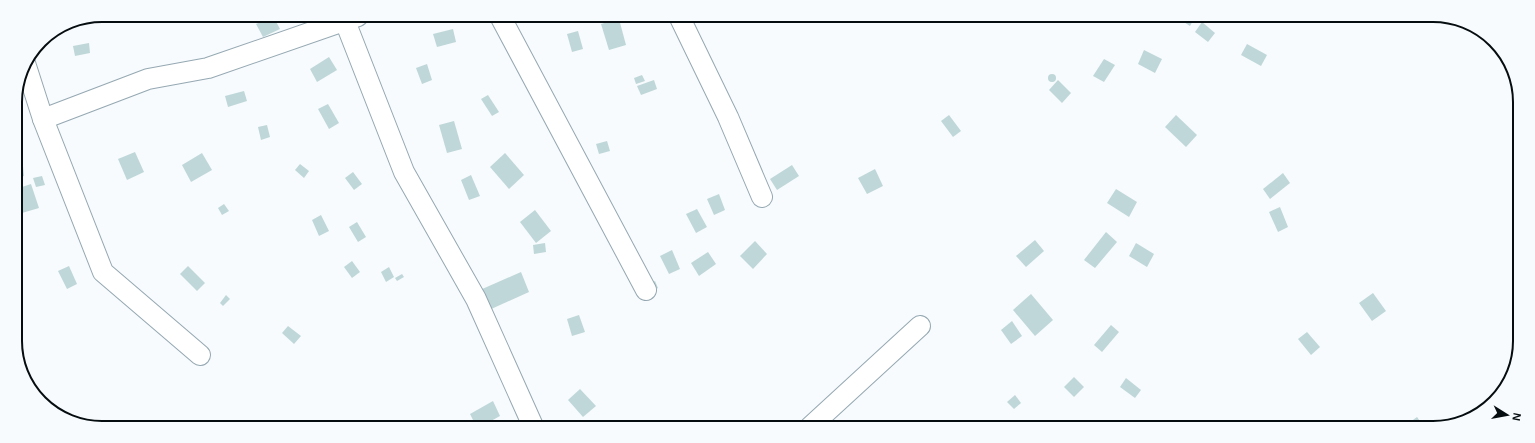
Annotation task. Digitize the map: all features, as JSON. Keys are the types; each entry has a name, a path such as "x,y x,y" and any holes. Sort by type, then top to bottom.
{"street":[{"path":"42,119 148,79 208,68 334,22"},
{"path":"350,22 404,172 476,299 531,421"},
{"path":"503,22 646,290"},
{"path":"682,22 728,117 762,197"},
{"path":"28,72 42,119 103,272 200,355"},
{"path":"817,421 920,326"}],"building":[{"path":"260,22 276,22 280,29 263,37 256,24"},
{"path":"608,22 620,22 626,45 609,50 601,24"},
{"path":"1184,22 1192,22 1190,26"},
{"path":"1202,22 1215,33 1208,42 1195,32"},
{"path":"453,29 456,42 437,47 433,34"},
{"path":"578,31 583,49 572,52 567,34"},
{"path":"89,43 90,53 75,56 73,46"},
{"path":"1247,44 1267,55 1261,66 1241,55"},
{"path":"1144,50 1162,59 1155,73 1138,64"},
{"path":"329,57 337,70 317,82 310,69"},
{"path":"1104,59 1115,65 1104,82 1093,76"},
{"path":"427,64 432,80 422,84 416,68"},
{"path":"1052,74 1055,75 1055,81 1052,82 1049,81 1048,78 1049,75"},
{"path":"642,75 645,81 636,84 634,78"},
{"path":"654,80 657,89 641,95 637,86"},
{"path":"1058,80 1071,93 1062,103 1049,90"},
{"path":"244,91 247,101 228,107 225,96"},
{"path":"488,95 499,112 492,116 481,99"},
{"path":"328,104 339,123 329,129 318,109"},
{"path":"949,115 961,131 953,137 941,121"},
{"path":"1176,115 1197,135 1186,147 1165,127"},
{"path":"454,121 462,149 447,153 439,125"},
{"path":"267,125 270,137 261,140 258,127"},
{"path":"607,141 610,151 599,154 596,144"},
{"path":"135,152 144,172 127,180 118,159"},
{"path":"202,153 212,170 191,182 182,165"},
{"path":"505,153 524,175 509,189 490,167"},
{"path":"22,157 24,176 22,176"},
{"path":"300,164 309,171 304,178 295,170"},
{"path":"792,165 799,176 777,190 770,179"},
{"path":"875,169 883,186 867,194 858,178"},
{"path":"353,172 362,184 354,190 345,178"},
{"path":"1283,173 1290,183 1270,199 1263,189"},
{"path":"471,175 480,196 469,200 461,180"},
{"path":"42,176 45,185 36,187 33,178"},
{"path":"31,184 39,208 22,213 22,187"},
{"path":"1116,189 1137,202 1129,217 1107,203"},
{"path":"719,194 725,210 714,215 707,199"},
{"path":"224,204 229,211 222,215 218,208"},
{"path":"1280,207 1288,227 1278,232 1269,212"},
{"path":"697,209 707,227 696,233 686,214"},
{"path":"535,210 551,231 536,243 520,222"},
{"path":"321,215 329,231 319,236 312,220"},
{"path":"357,222 366,237 358,242 349,227"},
{"path":"1106,232 1117,242 1095,268 1084,260"},
{"path":"1035,240 1044,251 1026,267 1016,256"},
{"path":"755,241 767,254 753,269 740,256"},
{"path":"545,243 546,252 534,254 533,245"},
{"path":"1136,243 1154,254 1147,267 1129,256"},
{"path":"672,250 680,269 669,274 660,256"},
{"path":"708,252 716,264 699,276 691,263"},
{"path":"352,261 360,272 352,278 344,267"},
{"path":"69,266 77,284 67,289 58,271"},
{"path":"188,266 205,283 197,291 180,274"},
{"path":"389,267 394,277 386,282 381,272"},
{"path":"521,272 529,292 489,310 480,290"},
{"path":"402,274 404,277 397,281 395,278"},
{"path":"655,281 658,288 655,290 656,292 651,294 647,285"},
{"path":"1373,293 1386,311 1372,321 1359,303"},
{"path":"1031,294 1053,320 1035,336 1013,310"},
{"path":"226,295 230,299 223,306 220,303"},
{"path":"579,315 585,332 572,336 567,319"},
{"path":"1012,321 1022,336 1011,344 1001,330"},
{"path":"1111,325 1119,332 1102,352 1094,345"},
{"path":"288,326 301,336 294,344 282,333"},
{"path":"1307,332 1320,347 1311,355 1298,339"},
{"path":"1074,377 1084,387 1074,397 1064,387"},
{"path":"1126,378 1141,390 1135,398 1120,387"},
{"path":"580,389 596,406 583,417 568,400"},
{"path":"1015,395 1021,403 1014,409 1007,402"},
{"path":"493,401 500,416 491,421 474,421 470,414"},
{"path":"1417,417 1420,421 1412,421"}]}
